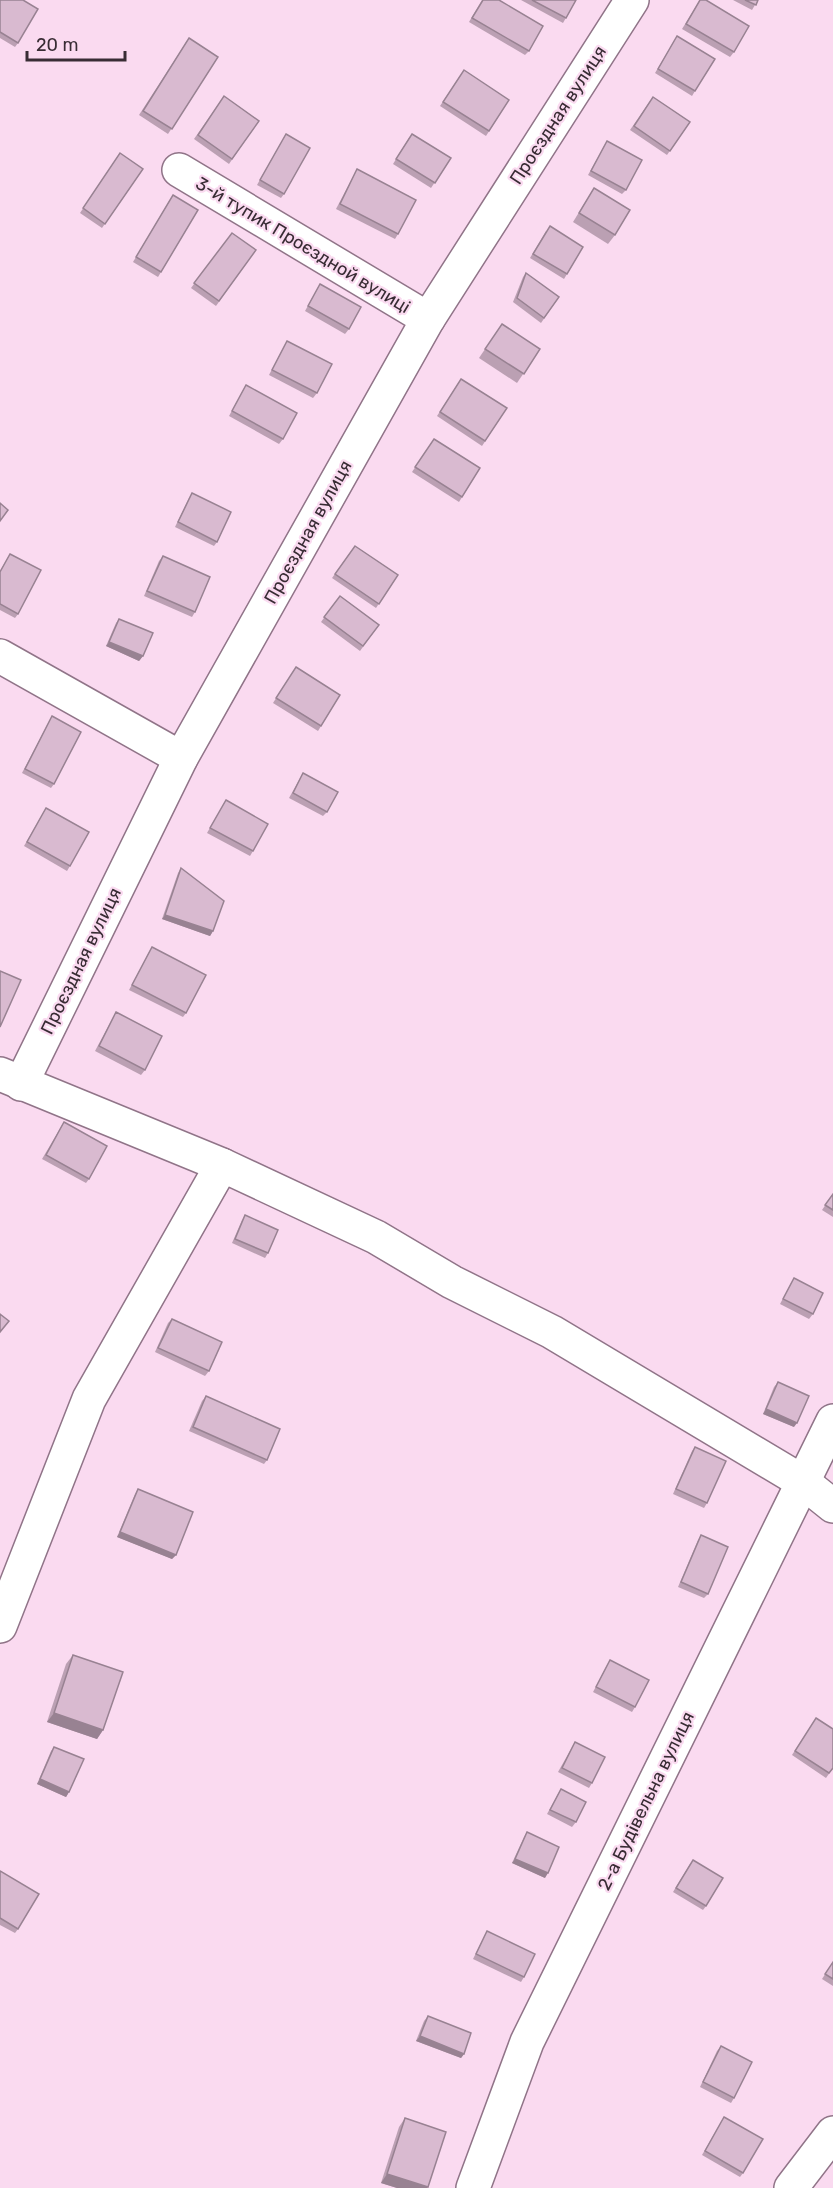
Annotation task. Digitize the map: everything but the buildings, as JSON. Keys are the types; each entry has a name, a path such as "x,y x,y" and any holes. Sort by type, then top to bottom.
{"street":[{"name":"Проєздная вулиця","path":"10,1079 181,758 428,319 632,0"},
{"name":"3-й тупик Проєздной вулиці","path":"179,170 428,319"},
{"path":"0,656 181,758"},
{"path":"10,1079 222,1166 376,1237 452,1282 552,1332 803,1482 833,1506"},
{"path":"0,1626 88,1399 222,1166"},
{"name":"2-а Будівельна вулиця","path":"473,2188 527,2042 833,1421"},
{"path":"791,2188 833,2133"}]}
